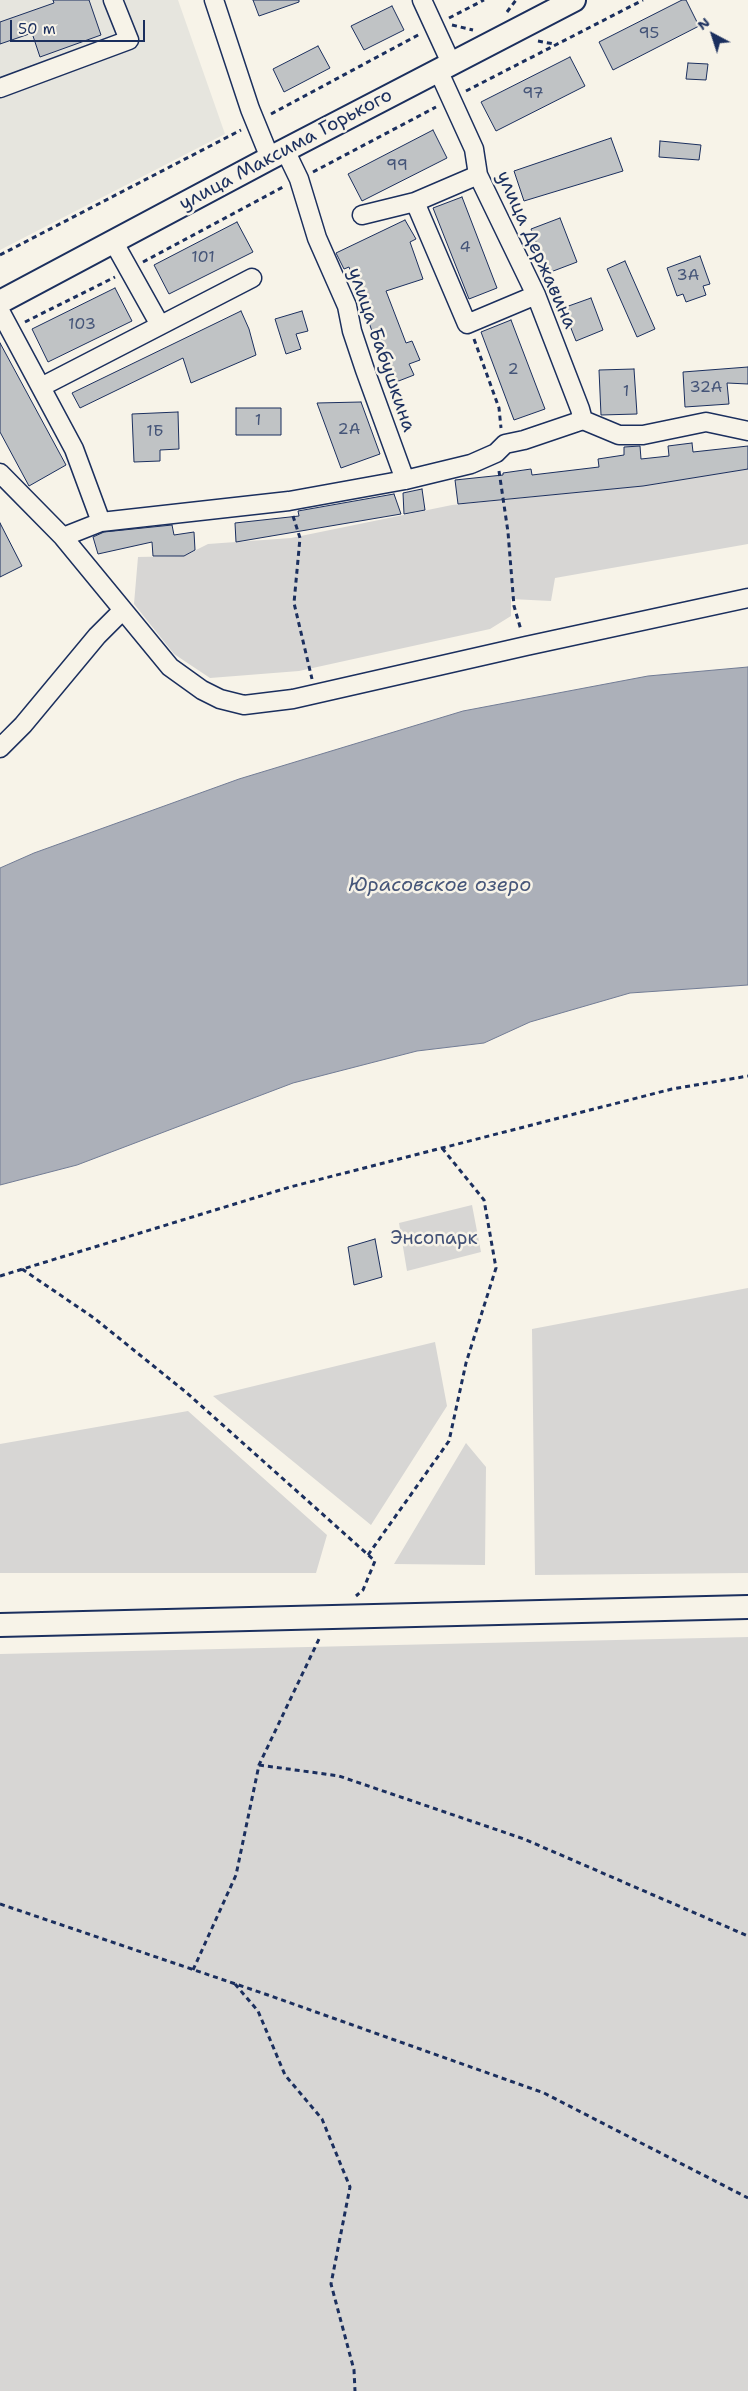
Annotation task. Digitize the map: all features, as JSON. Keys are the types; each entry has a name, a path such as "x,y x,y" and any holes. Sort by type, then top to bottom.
{"main road":[{"name":"улица Максима Горького","path":"0,302 277,154 574,0"},
{"path":"0,1625 748,1608"}],"street":[{"path":"0,88 129,40 113,0"},
{"name":"улица Бабушкина","path":"214,0 256,123 277,154 299,179 317,238 347,306 352,331 405,480"},
{"name":"улица Державина","path":"422,0 438,24 444,67 452,99 474,149 478,175 536,295 583,420"},
{"path":"362,215 415,202 478,175"},
{"path":"415,202 467,324 536,295"},
{"path":"113,241 160,325"},
{"path":"41,387 252,278"},
{"path":"0,311 74,449 101,522"},
{"path":"63,537 101,522 289,501 405,480 471,464 501,448 583,420 619,435 643,435 706,422 748,431"},
{"path":"0,473 63,537 170,667 186,680 220,699 244,705 270,704 748,598"},
{"path":"0,748 23,725 97,636 123,610"}],"path":[{"path":"0,255 256,123 484,0"},
{"path":"505,15 516,0"},
{"path":"10,330 129,270 299,179 643,0"},
{"path":"438,24 477,31"},
{"path":"467,324 499,408 514,606 526,646"},
{"path":"289,501 300,538 294,603 316,694"},
{"path":"0,1276 290,1187 672,1089 748,1076"},
{"path":"368,1555 449,1441 466,1363 496,1268 484,1200 442,1148"},
{"path":"22,1269 94,1318 187,1393 375,1561 363,1590 330,1618 259,1765 236,1875 194,1970"},
{"path":"259,1765 339,1776 524,1839 748,1936"},
{"path":"0,1904 235,1984 544,2093 748,2198"},
{"path":"235,1984 258,2011 285,2075 322,2119 350,2187 331,2284 354,2370 355,2391"}],"shaded area":[{"path":"0,0 178,0 225,134 0,250"}],"green space":[{"path":"748,469 748,544 555,578 551,601 511,599 511,616 490,629 299,671 210,678 174,654 134,604 138,557 184,556 208,544 291,538 452,505 643,486"},
{"name":"Энсопарк","path":"472,1205 481,1252 407,1271 399,1223"},
{"path":"748,1288 748,1573 535,1575 532,1329"},
{"path":"435,1342 447,1406 371,1525 213,1396"},
{"path":"188,1411 327,1535 316,1573 0,1573 0,1444"},
{"path":"466,1443 486,1467 485,1565 394,1564"},
{"path":"748,1637 748,2391 0,2391 0,1654"}],"water":[{"name":"Юрасовское озеро","path":"748,667 748,985 630,993 530,1022 484,1043 417,1051 293,1083 77,1165 0,1185 0,868 34,853 239,779 463,711 648,676"}],"building":[{"path":"53,0 89,0 101,35 40,57 32,33 0,44 0,22 54,3"},
{"path":"253,0 299,0 299,2 259,16"},
{"path":"682,0 686,0 699,26 613,70 599,42"},
{"path":"392,6 404,30 364,50 351,26"},
{"path":"318,46 330,68 284,92 273,69"},
{"path":"570,57 585,86 496,131 481,102"},
{"path":"688,63 708,64 706,80 686,79"},
{"path":"433,130 447,158 362,201 348,174"},
{"path":"611,138 623,171 524,201 514,171"},
{"path":"660,141 701,145 699,160 659,157"},
{"path":"462,197 497,288 469,299 433,208"},
{"path":"560,218 577,262 548,273 531,229"},
{"path":"405,220 416,239 410,242 423,279 386,291 406,343 412,341 420,360 409,364 414,375 391,384 349,267 344,269 336,253"},
{"path":"237,222 253,252 169,294 154,265"},
{"path":"700,256 710,284 703,286 706,295 686,302 683,294 677,296 667,268"},
{"path":"625,261 655,329 637,337 607,269"},
{"path":"115,288 132,321 48,362 32,329"},
{"path":"591,298 603,330 576,341 563,308"},
{"path":"241,311 249,329 256,355 191,383 183,358 80,408 72,393"},
{"path":"302,311 308,331 296,334 301,349 286,354 275,319"},
{"path":"511,320 545,409 514,420 481,332"},
{"path":"0,343 66,465 29,486 0,432"},
{"path":"748,367 748,384 727,383 729,404 685,407 683,372"},
{"path":"634,369 637,414 601,415 599,370"},
{"path":"361,402 380,454 341,468 317,403"},
{"path":"236,408 281,408 281,435 236,435"},
{"path":"178,412 179,449 160,450 160,461 134,462 132,414"},
{"path":"692,443 693,452 748,446 748,469 643,486 458,504 455,480 503,475 503,473 531,469 532,475 599,467 598,459 624,455 624,447 640,446 641,459 669,456 668,446"},
{"path":"422,489 425,510 404,514 403,493"},
{"path":"394,494 401,514 236,542 235,523 299,516 298,511"},
{"path":"0,523 22,566 0,577"},
{"path":"172,525 174,535 194,532 195,550 184,556 153,556 152,542 98,554 93,537 104,532"},
{"path":"375,1239 382,1277 354,1285 348,1247"}]}
